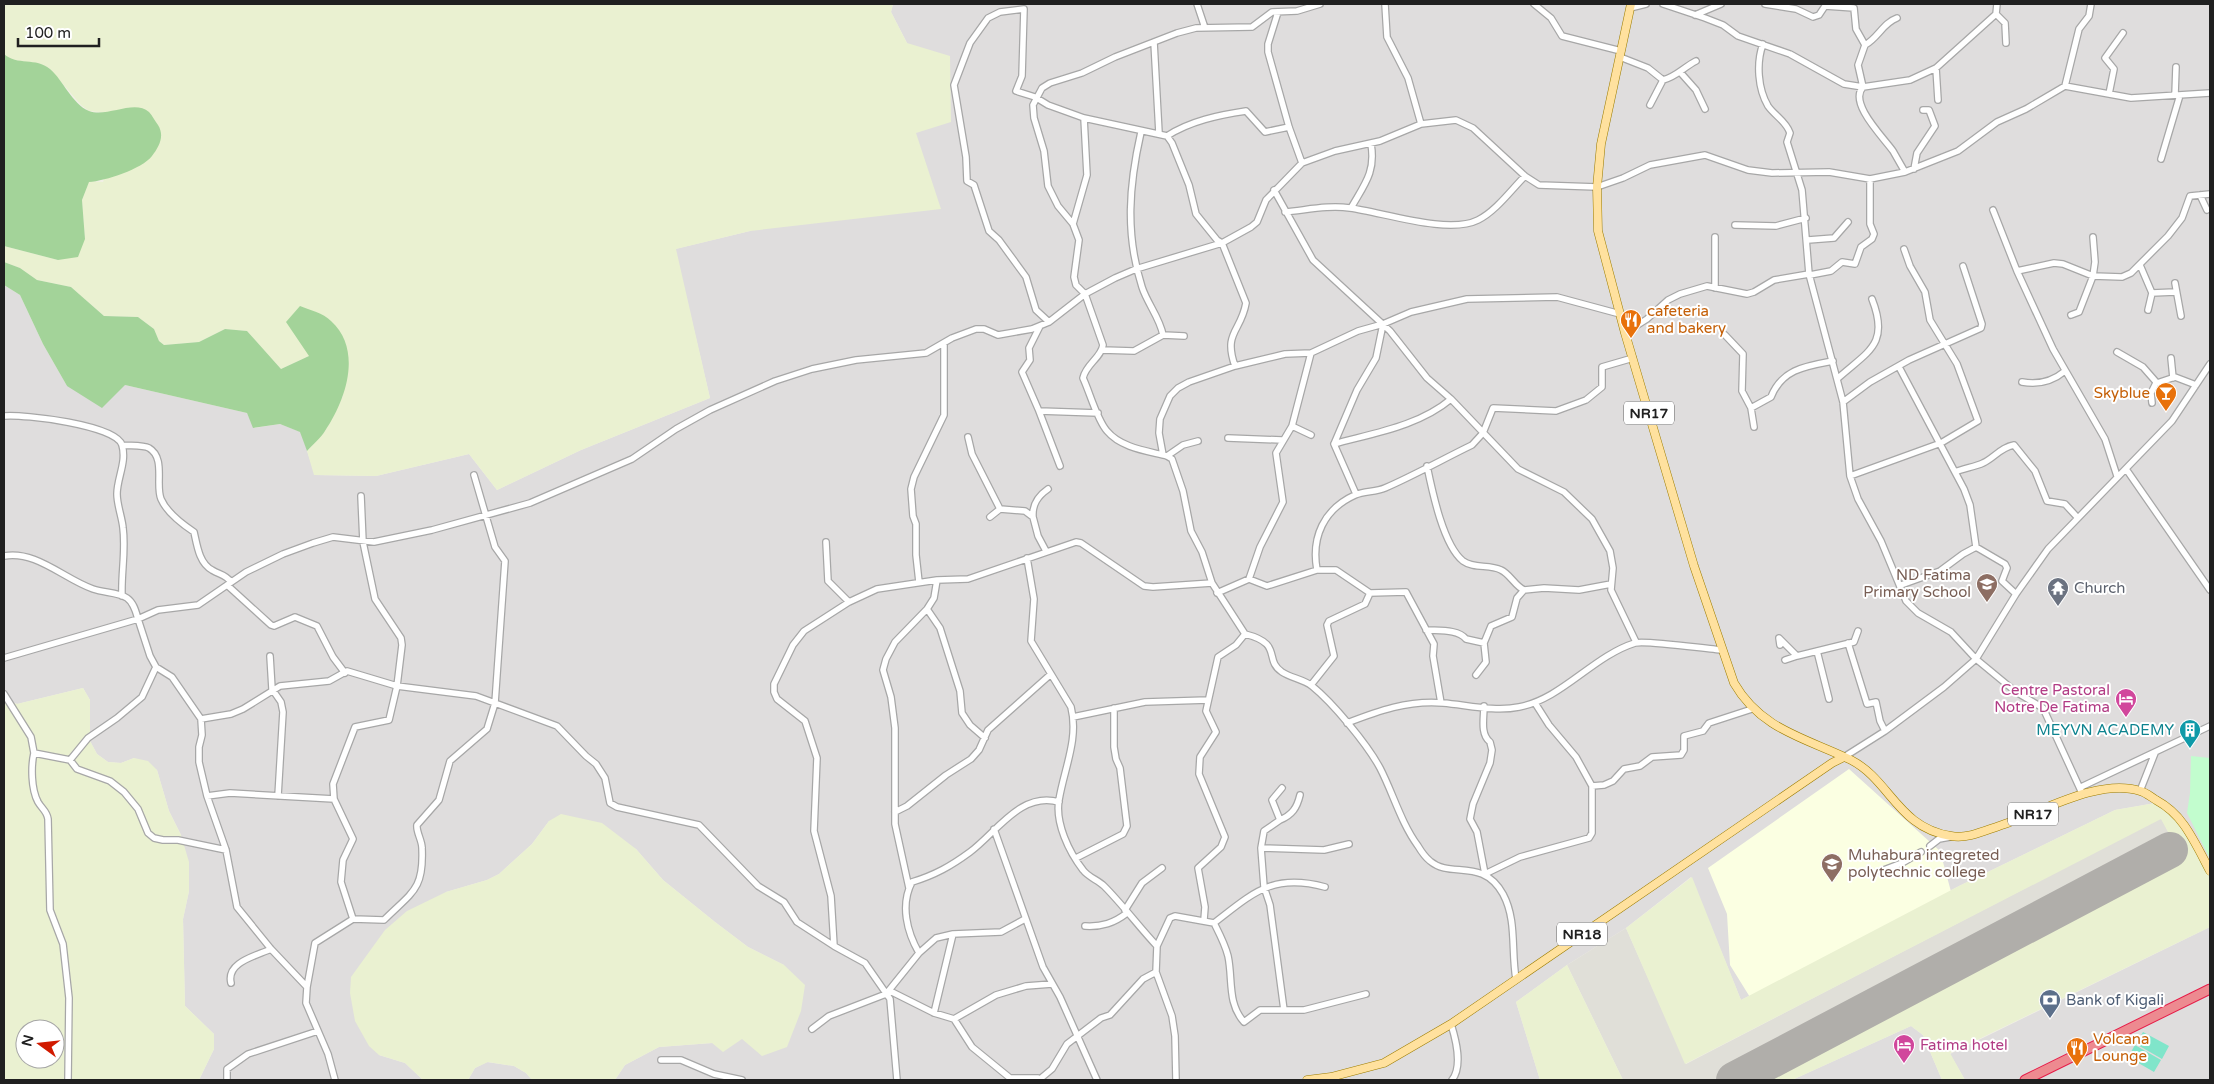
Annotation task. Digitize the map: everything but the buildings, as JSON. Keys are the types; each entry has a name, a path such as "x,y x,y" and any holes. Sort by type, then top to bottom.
{"highway":[{"path":"2025,1080 2210,988"}],"main road":[{"name":"NR17","path":"1631,6 1601,144 1597,186 1598,231 1624,333 1694,566 1734,683 1752,709 1768,722 1792,735 1832,750 1864,768 1898,808 1933,832 1952,837 1974,834 2018,820 2081,790 2111,789 2140,791 2164,805 2183,824 2210,871"},
{"name":"NR18","path":"1307,1080 1332,1079 1396,1058 1451,1024 1844,757"}],"street":[{"path":"1197,4 1205,28"},
{"path":"1320,4 1297,11 1269,13 1252,27 1205,28 1177,33 1115,57 1082,73 1050,83 1036,96 1033,105 1034,118 1044,151 1048,186 1054,200 1073,224 1079,240 1074,277 1076,285 1085,294 1103,345 1102,350 1088,366 1083,378 1107,432 1114,438 1141,449 1165,455 1172,460 1183,491 1191,531 1202,552 1217,593 1245,634 1262,638 1270,647 1277,667 1282,672 1311,685 1347,724 1379,766 1417,845 1430,862 1485,874 1520,857 1589,838 1592,833 1592,786 1576,757 1548,725 1536,703"},
{"path":"1385,4 1388,37 1408,78 1421,124"},
{"path":"1534,4 1551,18 1562,36 1620,54 1648,68 1663,80"},
{"path":"1631,6 1636,8 1646,4"},
{"path":"1663,4 1723,25 1738,36 1790,54 1844,84 1863,87 1910,80 1936,68 1996,14 1997,4"},
{"path":"1693,16 1721,4"},
{"path":"1765,4 1796,9 1813,17 1819,15 1825,5 1854,8 1856,29 1865,45"},
{"path":"2064,86 2080,29 2088,16 2090,4"},
{"path":"1048,322 1036,310 1026,277 1000,240 989,230 974,185 967,181 966,157 954,85 970,43 988,18 1000,12 1024,9 1022,76 1016,91 1036,96 1048,105 1084,118 1141,132 1159,133 1167,136 1172,143 1189,185 1196,214 1217,240 1222,243 1246,303 1245,312 1230,342 1235,366"},
{"path":"1278,12 1268,44 1268,52 1289,127 1302,163"},
{"path":"1996,14 2005,23 2006,43"},
{"path":"1897,18 1889,21 1876,37 1865,45 1858,65 1863,87 1860,91 1859,99 1865,112 1905,172"},
{"path":"2110,94 2114,69 2105,58 2122,33"},
{"path":"1154,42 1159,133"},
{"path":"1763,44 1758,72 1768,106 1788,126 1790,133 1787,142 1799,174 1806,218 1810,274 1843,402 1850,476 1858,499 1881,542 1901,585 1906,601 1918,613 1951,632 1976,659 2016,692 2043,708 2081,790 2210,726"},
{"path":"1650,105 1663,80 1671,78 1680,72 1683,67 1696,62"},
{"path":"2161,159 2178,95 2176,67"},
{"path":"1936,68 1938,100"},
{"path":"1680,72 1696,90 1705,109"},
{"path":"4,658 138,618 158,610 198,605 246,572 283,554 313,543 334,537 363,542 432,530 530,502 632,459 676,429 710,410 775,381 812,369 856,360 926,354 944,343 976,329 1005,334 1041,325 1048,322 1085,294 1136,269 1233,239 1257,222 1266,200 1302,163 1334,151 1371,144 1421,124 1448,120 1466,124 1525,176 1539,185 1597,186 1623,178 1650,165 1705,155 1748,170 1799,174 1829,172 1870,179 1905,172 1958,151 1997,122 2026,109 2064,86 2130,98 2210,93"},
{"path":"1914,169 1918,153 1935,126 1929,110 1923,110"},
{"path":"1167,136 1179,128 1223,115 1246,111 1265,132 1289,127"},
{"path":"1073,224 1087,175 1084,118"},
{"path":"1141,132 1134,165 1129,228 1136,269 1147,303 1154,313 1163,336"},
{"path":"1351,208 1371,173 1373,155 1371,144"},
{"path":"1285,212 1324,207 1351,208 1372,214 1447,225 1464,224 1477,221 1489,212 1525,176"},
{"path":"1624,333 1647,319 1668,300 1680,294 1707,286 1747,294 1774,280 1831,271 1842,262 1855,264 1861,247 1872,240 1874,234 1870,224 1870,179"},
{"path":"1274,190 1313,260 1383,324 1427,378 1451,399 1518,468 1564,492 1592,519 1610,551 1612,568 1610,584 1636,642"},
{"path":"2017,271 2054,263 2093,276 2122,278 2140,265 2176,227 2182,218 2190,196 2210,194"},
{"path":"2200,195 2207,210"},
{"path":"1993,210 2017,271 2065,371 2104,439 2117,476"},
{"path":"1735,225 1776,226 1806,218"},
{"path":"1808,240 1834,238 1848,222"},
{"path":"1715,237 1715,288"},
{"path":"2071,315 2079,312 2093,276 2093,237"},
{"path":"1850,476 1941,443 1976,425 1978,418 1957,364 1930,320 1926,292 1910,266 1904,249"},
{"path":"2140,265 2152,293 2148,310"},
{"path":"1843,402 1870,382 1943,344 1980,328 1982,324 1963,266"},
{"path":"2175,283 2175,292 2181,316"},
{"path":"2152,293 2175,292"},
{"path":"1165,455 1159,433 1160,419 1170,396 1178,388 1189,382 1235,366 1285,354 1311,353 1358,331 1383,324 1427,307 1467,299 1557,297 1620,314"},
{"path":"1837,379 1876,344 1880,330 1872,299"},
{"path":"1356,494 1334,444 1357,390 1376,358 1383,324"},
{"path":"1041,325 1029,348 1030,360 1022,372 1060,466"},
{"path":"1725,335 1740,348 1743,354 1742,392 1751,408 1754,427"},
{"path":"1102,350 1134,351 1163,336 1184,336"},
{"path":"919,582 916,555 916,524 913,516 911,489 914,477 944,415 944,343"},
{"path":"2118,352 2143,367 2156,383"},
{"path":"1249,579 1260,547 1283,502 1276,453 1292,426 1311,353"},
{"path":"1317,570 1314,554 1323,520 1332,510 1356,494 1384,488 1472,445 1483,433 1493,408 1556,410 1586,400 1603,385 1602,368 1633,358"},
{"path":"2171,358 2173,378"},
{"path":"1751,408 1771,397 1774,388 1790,371 1833,361"},
{"path":"1844,757 1885,731 1944,687 1976,659 2016,594 2048,549 2172,421 2210,364"},
{"path":"1899,367 1941,443 1970,505 1976,547"},
{"path":"2022,382 2031,384 2055,379 2065,371"},
{"path":"2152,403 2150,392 2156,383 2173,378 2196,385"},
{"path":"1334,444 1398,427 1430,415 1451,399"},
{"path":"1038,411 1098,413"},
{"path":"4,416 39,416 99,430 118,439 122,445 121,478 117,494 123,527 122,596"},
{"path":"1292,426 1311,435"},
{"path":"968,437 972,454 1000,509"},
{"path":"1228,438 1282,440"},
{"path":"1165,455 1183,445 1198,441"},
{"path":"122,445 148,448 156,455 161,480 161,498 182,524 194,532 201,559 211,570 225,575 229,584 271,625 274,626 295,617 317,626 333,657 344,673"},
{"path":"1955,472 1973,464 1982,464 2008,446 2014,445 2035,471 2047,501 2065,504 2077,517"},
{"path":"1427,466 1437,510 1459,556 1471,565 1501,570 1524,590"},
{"path":"2126,469 2210,590"},
{"path":"335,1080 328,1054 306,1003 307,986 315,943 353,919 384,920 419,884 422,869 422,844 418,825 439,800 450,762 487,729 495,704 505,561 495,547 474,475"},
{"path":"1046,551 1038,536 1034,517 1034,505 1040,494 1048,489"},
{"path":"353,919 341,882 341,871 343,860 353,839 334,798 333,784 355,727 389,720 397,686 402,645 401,638 375,599 363,542 361,496"},
{"path":"990,517 1000,509 1025,511 1034,517"},
{"path":"826,542 828,581 849,602"},
{"path":"834,946 831,896 814,831 817,758 805,721 777,698 774,684 787,655 804,632 849,602 877,589 937,580 968,579 1076,542 1081,543 1137,582 1153,588 1212,582"},
{"path":"1901,585 1940,571 1976,547"},
{"path":"1976,547 2005,564 2006,568 2002,581 2016,594"},
{"path":"4,556 28,557 95,590 122,596 133,604 150,656 156,666 172,676 201,719 202,735 199,762 207,796 226,850 237,907 271,949 307,986"},
{"path":"1027,558 1034,599 1030,637 1071,706 1073,717 1072,746 1059,802 1059,820 1063,834 1084,871 1103,885 1157,946"},
{"path":"1217,593 1249,579 1267,586 1317,570 1341,572 1370,593 1406,592 1434,644 1433,656 1441,703"},
{"path":"919,953 911,938 907,924 909,888 895,812 895,728 892,697 883,670 895,642 927,609 934,598 937,580"},
{"path":"1476,675 1486,662 1484,643 1491,626 1512,616 1517,598 1524,590 1544,588 1579,590 1610,584"},
{"path":"1311,685 1334,656 1327,624 1329,621 1365,604 1370,593"},
{"path":"927,609 940,628 960,690 962,713 970,725 985,738"},
{"path":"1426,630 1462,634 1466,639 1484,643"},
{"path":"1785,660 1854,642 1858,631"},
{"path":"1204,920 1205,907 1198,868 1221,847 1225,837 1199,774 1200,758 1216,732 1206,710 1218,657 1236,645 1245,634"},
{"path":"1780,645 1779,638 1797,656"},
{"path":"1347,724 1385,708 1441,703 1518,708 1536,703 1618,651 1636,642 1722,650"},
{"path":"1848,644 1866,704 1876,702 1885,731"},
{"path":"1817,651 1829,699"},
{"path":"270,656 272,689 281,702 284,718 278,796"},
{"path":"70,760 88,738 117,718 142,697 156,666"},
{"path":"201,719 237,712 272,689 328,681 347,671 397,686 476,696 558,726 596,764 605,778 610,802 617,808 699,825 758,886 784,902 798,922 834,946 865,963 888,993 890,999 897,1080"},
{"path":"895,812 907,806 946,775 971,759 979,750 988,730 1051,674"},
{"path":"4,694 31,737 34,753 32,765 37,798 47,812 50,910 64,944 69,998 68,1080"},
{"path":"1073,717 1145,702 1208,700"},
{"path":"1484,706 1483,727 1486,739 1490,742 1492,757 1473,804 1470,819 1477,832 1485,874 1503,894 1511,915 1516,979"},
{"path":"1076,858 1123,834 1127,826 1120,768 1114,747 1114,708"},
{"path":"1592,786 1604,785 1613,781 1624,769 1640,766 1652,757 1681,755 1684,750 1684,736 1703,731 1709,723 1752,709"},
{"path":"34,753 70,760 77,769 110,781 124,792 138,809 148,833 154,838 178,840 226,850"},
{"path":"2140,791 2155,753"},
{"path":"1280,820 1272,800 1282,788"},
{"path":"207,796 230,793 334,798"},
{"path":"1284,1010 1270,906 1264,888 1260,848 1264,831 1292,814 1300,795"},
{"path":"909,888 912,882 938,874 972,851 994,829 1038,799 1046,798 1059,802"},
{"path":"994,829 1025,919 1052,984 1098,1080"},
{"path":"1930,846 1939,839 1952,837"},
{"path":"1260,848 1324,850 1349,844"},
{"path":"1881,871 1902,863 1921,852"},
{"path":"1085,926 1098,927 1118,920 1126,912 1142,883 1162,868"},
{"path":"1214,924 1272,884 1303,881 1325,887"},
{"path":"1176,1080 1175,1036 1172,1016 1156,972 1157,946 1170,918 1175,916 1204,920 1214,924 1228,956 1236,1014 1244,1022 1260,1010 1304,1010 1366,994"},
{"path":"812,1029 829,1016 888,993 919,953 936,938 953,934 1000,932 1025,919"},
{"path":"934,1013 953,934"},
{"path":"231,983 231,970 236,964 271,949"},
{"path":"954,1019 972,1047 1010,1078 1040,1080 1052,1070 1062,1050 1077,1036 1101,1018 1110,1015 1144,979 1156,972"},
{"path":"888,993 934,1013 954,1019 963,1016 996,995 1026,986 1052,984"},
{"path":"1451,1024 1457,1058 1457,1069 1452,1080"},
{"path":"227,1080 227,1069 248,1054 318,1031"},
{"path":"662,1060 681,1060 714,1074 742,1080"}],"shaded area":[{"path":"4,4 893,4 891,12 907,43 950,56 951,122 916,133 941,209 750,231 676,249 710,398 581,450 497,490 469,454 376,476 314,475 307,451 325,431 343,396 309,356 281,369 247,331 225,329 199,342 164,345 159,341 154,329 138,317 104,316 71,287 37,280 20,268 4,262 4,246 58,260 85,239 82,200 89,181 103,182 128,109 109,113 89,111 81,105 49,68 41,64 12,60 5,55"},
{"path":"893,4 2210,4 2210,875 2167,801 2115,810 1959,886 1741,1000 1691,877 1626,928 1567,965 1516,1002 1540,1080 615,1080 625,1065 659,1047 712,1043 784,965 748,947 715,922 663,880 636,849 549,821 532,844 499,874 487,880 446,892 379,1055 405,1063 423,1080 199,1080 214,1049 214,1034 185,1006 183,919 189,891 181,835 169,811 157,770 134,758 121,763 108,762 97,754 90,741 90,700 83,688 17,704 4,699 4,285 20,295 43,344 67,386 125,385 247,413 254,428 280,424 301,432 315,475 376,476 469,454 497,490 581,450 710,398 675,249 750,231 916,133 907,43 891,12"},
{"path":"83,688 90,700 90,741 97,754 108,762 121,763 134,758 148,761 157,770 169,811 181,835 189,862 189,891 183,919 185,1006 214,1034 214,1049 199,1080 4,1080 4,699 17,704"},
{"name":"Muhabura integreted polytechnic college","path":"1849,769 1940,851 1953,899 1753,1002 1730,965 1727,914 1708,868"},
{"path":"2167,801 2210,875 2210,927 1950,1053 1965,1080 1942,1080 1923,1035 1911,1026 1792,1080 1767,1080 1863,1026 2019,947 2180,854 2161,819 1685,1064 1626,928 1692,877 1741,1000 1959,886 2115,810"},
{"path":"561,814 602,823 636,849 663,880 715,922 748,947 784,965 805,985 801,1011 787,1047 762,1056 742,1039 723,1052 712,1043 659,1047 625,1065 615,1080 532,1080 526,1073 514,1066 488,1062 475,1068 468,1080 423,1080 405,1063 379,1055 369,1046 355,1021 350,993 351,977 385,930 407,911 446,892 487,880 499,874 532,844 549,821"},
{"path":"2161,818 2180,854 2019,947 1863,1026 1767,1080 1623,1080 1567,965 1626,928 1686,1064"},
{"path":"2210,927 2210,1080 1965,1080 1950,1054"},
{"path":"1567,965 1623,1080 1540,1080 1516,1002"},
{"path":"1911,1026 1923,1035 1942,1080 1792,1080"},
{"path":"487,1062 514,1066 526,1073 532,1080 468,1080 475,1068"}],"green space":[{"path":"4,54 15,60 45,65 55,74 73,98 89,111 96,113 136,107 149,112 160,129 159,145 147,161 132,170 89,182 82,200 85,239 78,257 58,260 4,246"},
{"path":"4,262 20,268 37,280 71,287 104,316 138,317 154,329 159,341 164,345 199,342 225,329 247,331 281,369 309,356 286,322 300,306 316,312 331,321 341,333 347,346 349,360 348,375 345,390 333,419 323,434 307,451 300,432 280,424 253,428 247,413 125,385 102,408 67,386 43,344 20,295 4,285"},
{"path":"2191,756 2210,758 2210,859 2187,813 2190,793"},
{"path":"2143,1032 2169,1046 2162,1059 2136,1044"},
{"path":"2135,1045 2161,1060 2154,1072 2128,1057"}],"runway":[{"path":"1734,1080 2170,850"}],"place":[{"name":"cafeteria and bakery","path":"1631,339"},
{"name":"Skyblue","path":"2166,412"},
{"name":"ND Fatima Primary School","path":"1987,603"},
{"name":"Church","path":"2058,607"},
{"name":"Centre Pastoral Notre De Fatima","path":"2126,718"},
{"name":"MEYVN ACADEMY","path":"2190,749"},
{"name":"Muhabura integreted polytechnic college","path":"1832,883"},
{"name":"Bank of Kigali","path":"2050,1019"},
{"name":"Fatima hotel","path":"1904,1064"},
{"name":"Volcana Lounge","path":"2077,1067"}]}
